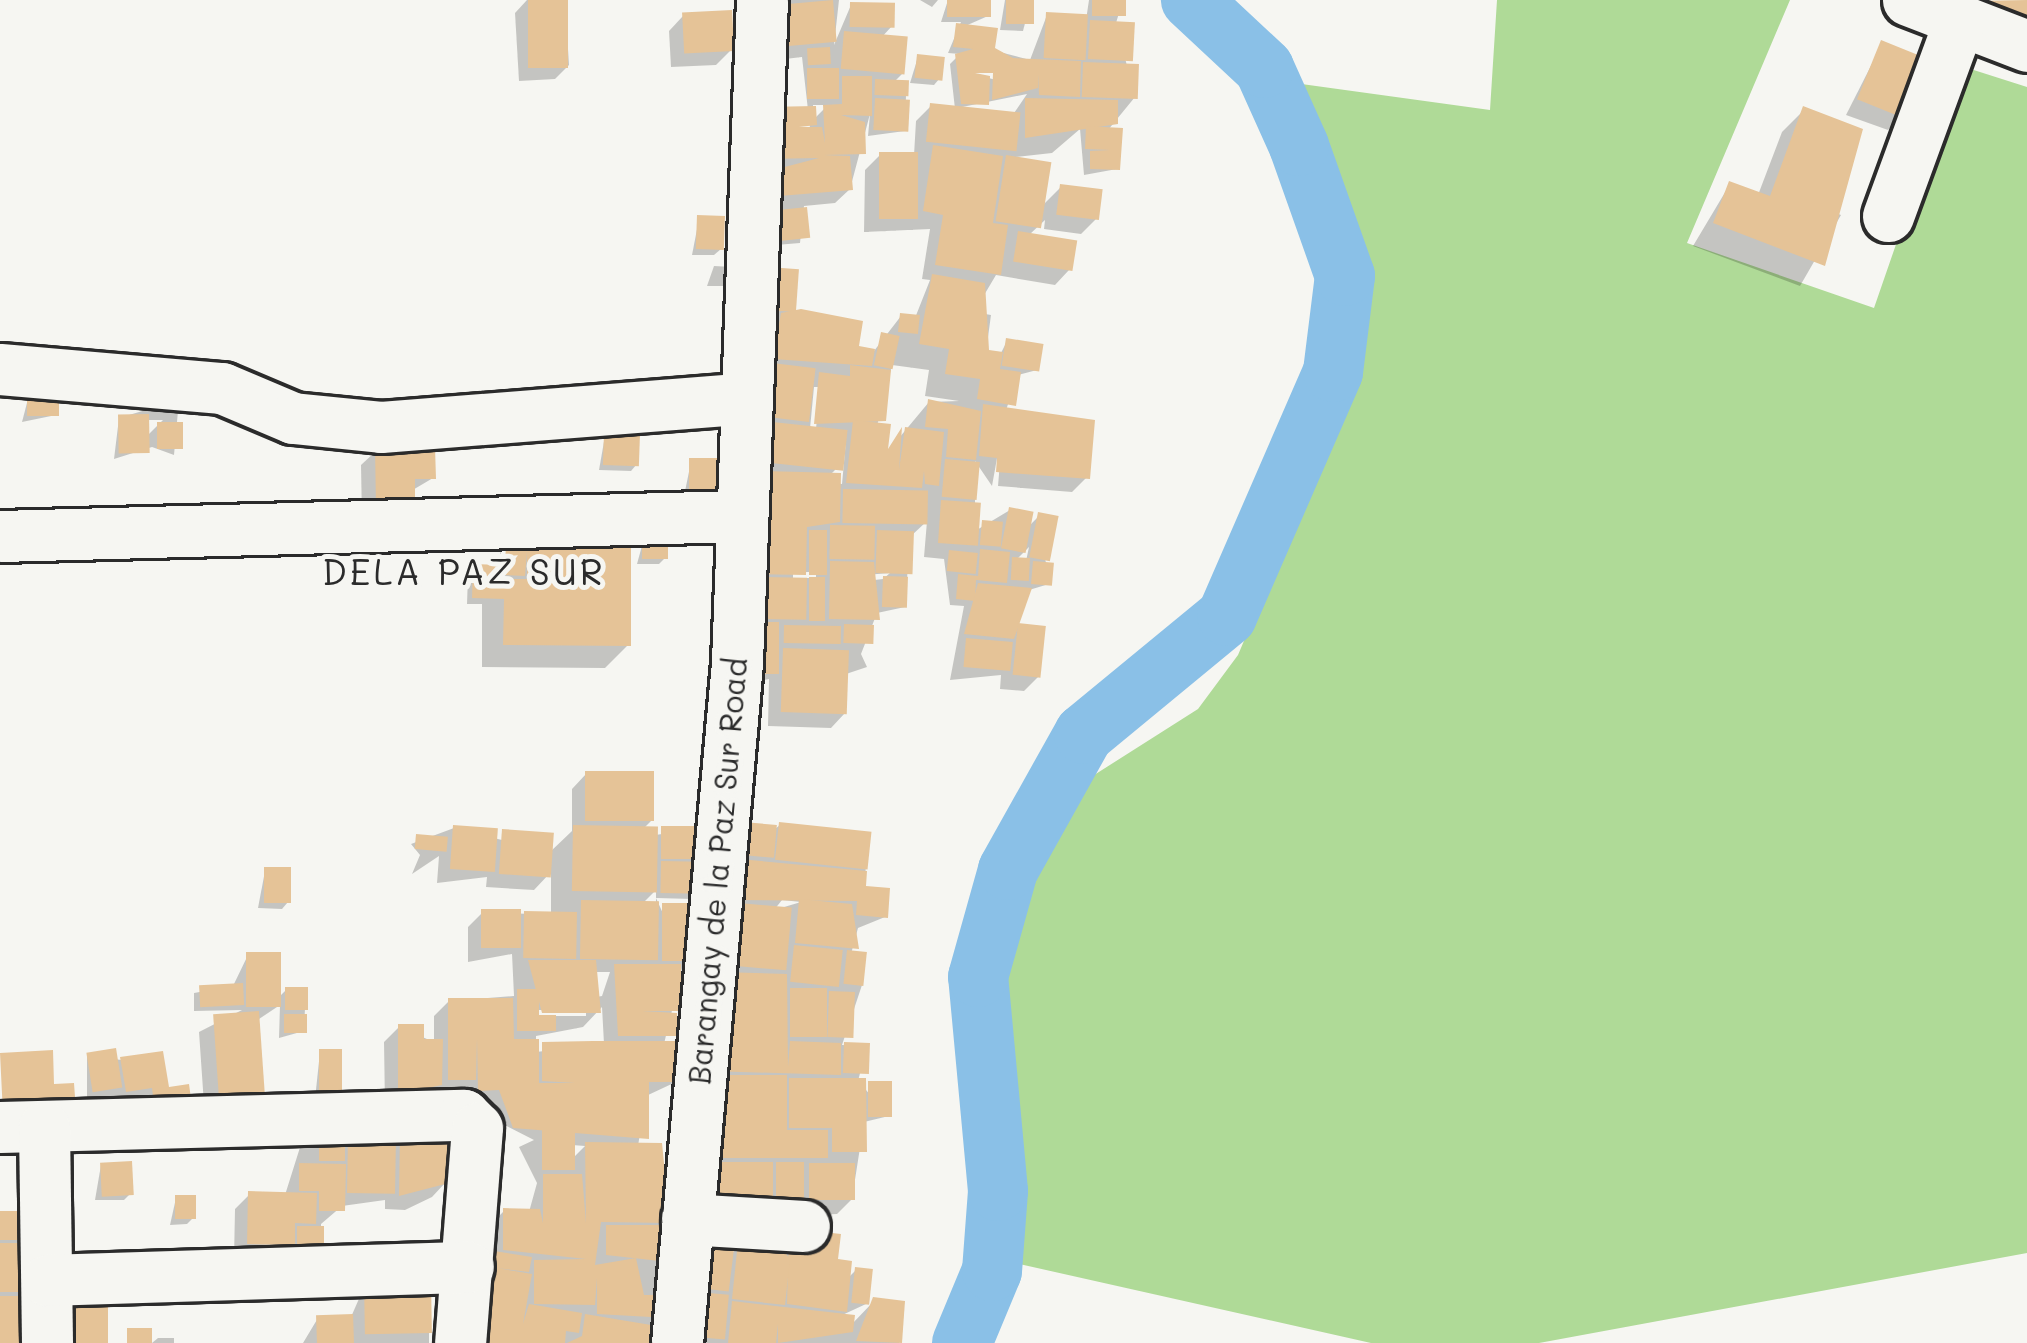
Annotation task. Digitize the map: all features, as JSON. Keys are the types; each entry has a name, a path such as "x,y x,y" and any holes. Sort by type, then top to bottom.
{"street":[{"path":"1908,0 2027,46"},
{"name":"Barangay de la Paz Sur Road","path":"677,1343 747,398 750,2"},
{"path":"1888,216 1960,19"},
{"path":"0,369 222,388 293,418 381,427 747,398"},
{"path":"0,536 740,516"},
{"path":"47,1343 47,1280 22,1127 464,1114 477,1128 460,1343"},
{"path":"687,1219 803,1226"},
{"path":"47,1280 468,1267"}],"green space":[{"path":"1497,0 1790,0 1687,243 1874,308 1958,65 2027,87 2027,1253 1539,1343 1371,1343 1006,1261 999,972 1039,857 1091,777 1198,709 1238,655 1319,463 1364,315 1335,196 1287,82 1490,110"}],"building":[{"path":"528,0 568,0 568,68 528,68"},
{"path":"833,0 837,42 772,48 768,6"},
{"path":"947,0 991,0 991,17 947,17"},
{"path":"1006,0 1034,0 1034,24 1006,24"},
{"path":"1092,0 1126,0 1126,16 1092,16"},
{"path":"2027,0 2027,21 1973,1"},
{"path":"850,2 895,3 895,28 850,27"},
{"path":"732,10 734,51 684,54 682,13"},
{"path":"1046,12 1088,14 1086,60 1044,58"},
{"path":"1090,20 1135,22 1133,61 1088,59"},
{"path":"956,23 998,28 995,48 1013,58 1081,61 1080,97 1039,95 1038,74 1038,88 992,100 993,73 975,73 990,76 989,105 961,104 955,54 973,49 953,47"},
{"path":"844,31 908,37 904,74 841,69"},
{"path":"1881,40 1927,59 1903,118 1857,99"},
{"path":"830,47 831,64 808,65 807,48"},
{"path":"917,54 945,57 942,81 914,78"},
{"path":"1083,62 1139,64 1138,99 1082,97"},
{"path":"807,68 839,68 839,99 807,99"},
{"path":"842,76 872,76 872,116 841,115 865,122 866,154 824,155 850,156 853,190 779,196 777,169 819,158 765,159 764,107 816,106 817,125 799,127 822,127 825,143 823,105 842,104"},
{"path":"875,79 909,80 908,96 874,95"},
{"path":"875,98 910,100 908,132 873,130"},
{"path":"1025,98 1118,100 1118,124 1025,138"},
{"path":"930,103 1021,113 1016,151 926,142"},
{"path":"1803,106 1863,129 1825,266 1713,223 1729,181 1770,196"},
{"path":"1086,126 1123,128 1120,170 1090,169 1090,151 1110,150 1085,149"},
{"path":"933,145 1003,156 993,223 1008,225 1001,275 935,265 943,215 923,211"},
{"path":"879,152 918,152 918,219 879,219"},
{"path":"1006,155 1051,162 1041,228 996,221"},
{"path":"1060,184 1103,189 1099,220 1056,215"},
{"path":"807,207 810,238 770,242 767,211"},
{"path":"697,215 725,216 724,250 696,249"},
{"path":"1018,231 1077,240 1072,271 1013,262"},
{"path":"768,267 799,269 796,312 765,310"},
{"path":"932,274 985,283 989,350 1003,352 1000,369 1021,372 1016,406 977,399 980,379 945,374 949,349 919,344"},
{"path":"801,309 863,321 859,346 875,349 872,366 773,359 781,313"},
{"path":"900,313 920,315 918,334 898,332"},
{"path":"881,332 900,336 893,369 874,365"},
{"path":"1006,338 1044,344 1039,372 1002,366"},
{"path":"764,362 816,368 809,422 757,416"},
{"path":"850,365 891,370 886,421 814,424 819,372 850,376"},
{"path":"27,396 59,396 59,416 27,416"},
{"path":"928,399 981,411 976,460 946,457 948,429 925,427"},
{"path":"983,404 1095,420 1090,479 996,472 997,458 979,456"},
{"path":"149,414 150,453 119,454 118,415"},
{"path":"853,420 891,424 888,449 902,427 899,470 905,427 944,432 939,486 925,484 924,471 922,488 846,483"},
{"path":"763,421 848,430 843,471 759,462"},
{"path":"157,422 183,422 183,449 157,449"},
{"path":"604,433 640,434 639,466 603,465"},
{"path":"435,447 436,479 415,479 415,506 376,507 375,448"},
{"path":"689,458 718,458 718,491 689,491"},
{"path":"945,459 980,462 977,500 942,497"},
{"path":"760,471 841,473 840,522 807,527 806,575 755,574"},
{"path":"843,489 928,490 927,524 842,523"},
{"path":"941,500 981,503 978,546 938,543"},
{"path":"1009,507 1034,512 1026,553 1001,548"},
{"path":"1038,512 1059,516 1050,561 1029,557"},
{"path":"982,520 1003,522 1001,547 980,545"},
{"path":"830,525 875,526 874,560 829,559"},
{"path":"809,530 827,530 827,575 809,575"},
{"path":"877,530 914,531 912,574 875,573"},
{"path":"631,537 631,646 503,645 504,599 472,598 473,564 502,565 502,579 527,579 527,552 525,576 505,575 506,539"},
{"path":"642,539 668,539 668,559 642,559"},
{"path":"980,549 1010,552 1007,583 976,580 975,601 956,599 958,574 978,576"},
{"path":"949,550 978,553 976,574 947,571"},
{"path":"1012,557 1030,558 1029,581 1011,580"},
{"path":"830,561 874,562 880,620 829,619"},
{"path":"1033,561 1054,563 1052,586 1031,584"},
{"path":"883,576 908,577 907,608 882,607"},
{"path":"758,577 807,578 806,620 757,619"},
{"path":"809,577 825,577 825,621 809,621"},
{"path":"978,583 1032,588 1014,639 964,634"},
{"path":"748,622 779,622 779,674 748,674"},
{"path":"1018,623 1046,626 1040,678 1013,675"},
{"path":"844,624 874,625 873,644 843,643"},
{"path":"784,625 841,626 841,644 784,643"},
{"path":"966,638 1013,642 1010,671 963,667"},
{"path":"783,648 849,650 847,714 781,712"},
{"path":"585,771 654,771 654,821 585,821"},
{"path":"743,822 777,825 774,858 740,855"},
{"path":"779,822 871,832 868,870 775,860"},
{"path":"453,825 498,828 495,872 450,869"},
{"path":"573,825 658,826 657,892 572,891"},
{"path":"661,826 701,826 701,859 661,859"},
{"path":"502,829 554,833 551,878 499,874"},
{"path":"416,834 448,837 447,852 415,849"},
{"path":"739,859 867,871 866,886 890,888 888,918 856,915 857,901 735,900"},
{"path":"661,861 701,862 700,894 660,893"},
{"path":"264,867 291,867 291,903 264,903"},
{"path":"799,899 852,904 859,949 795,943"},
{"path":"581,900 659,901 658,960 580,959"},
{"path":"728,902 792,908 786,970 723,965"},
{"path":"662,903 687,903 687,961 662,961"},
{"path":"481,909 521,909 521,948 481,948"},
{"path":"524,911 577,912 576,959 523,958"},
{"path":"794,945 843,950 839,987 790,982"},
{"path":"847,950 867,952 863,986 843,984"},
{"path":"246,952 281,952 281,1007 246,1007"},
{"path":"528,960 596,960 601,1013 542,1013"},
{"path":"614,964 681,964 681,1011 642,1011 677,1013 677,1036 618,1036"},
{"path":"721,972 787,974 788,1067 790,1041 841,1043 841,1075 710,1071"},
{"path":"243,983 244,1005 200,1007 199,985"},
{"path":"285,987 308,987 308,1010 285,1010"},
{"path":"790,988 827,988 827,1037 790,1037"},
{"path":"517,989 539,989 539,1015 556,1015 556,1031 517,1031"},
{"path":"829,991 855,992 853,1038 827,1037"},
{"path":"448,998 513,998 514,1039 539,1039 539,1083 575,1083 542,1081 542,1042 593,1041 681,1041 681,1082 649,1082 649,1139 513,1128 499,1090 478,1091 477,1039 476,1080 448,1080"},
{"path":"259,1011 265,1103 220,1106 213,1014"},
{"path":"284,1014 307,1014 307,1033 284,1033"},
{"path":"398,1024 424,1024 424,1039 443,1039 442,1085 398,1094"},
{"path":"844,1042 870,1043 869,1074 843,1073"},
{"path":"116,1048 122,1088 93,1092 86,1053"},
{"path":"319,1049 342,1049 342,1093 319,1093"},
{"path":"53,1050 54,1084 74,1083 76,1111 3,1114 0,1053"},
{"path":"163,1051 169,1087 189,1084 192,1106 155,1111 152,1088 126,1092 120,1057"},
{"path":"711,1075 787,1075 787,1130 828,1130 828,1158 711,1158"},
{"path":"789,1078 866,1078 867,1152 832,1152 832,1128 789,1128"},
{"path":"868,1081 892,1081 892,1117 868,1117"},
{"path":"542,1128 575,1128 575,1170 542,1170"},
{"path":"319,1133 345,1133 345,1161 319,1161"},
{"path":"400,1134 450,1135 449,1183 399,1196"},
{"path":"348,1135 396,1136 395,1194 347,1193"},
{"path":"585,1142 662,1143 670,1223 601,1222 595,1265 636,1258 644,1295 669,1295 669,1318 597,1314 597,1278 595,1305 534,1304 534,1260 586,1259 503,1250 503,1208 540,1209 543,1223 543,1174 582,1174 586,1223"},
{"path":"132,1161 134,1195 102,1197 100,1163"},
{"path":"718,1162 773,1162 773,1206 718,1206"},
{"path":"776,1162 804,1162 804,1218 776,1218"},
{"path":"299,1163 346,1164 345,1211 319,1211 319,1191 299,1191"},
{"path":"809,1163 855,1163 855,1200 809,1200"},
{"path":"248,1191 317,1193 316,1224 295,1223 295,1245 247,1244"},
{"path":"175,1195 196,1195 196,1219 175,1219"},
{"path":"0,1211 22,1211 22,1240 0,1240"},
{"path":"606,1225 669,1225 669,1262 606,1255"},
{"path":"297,1226 324,1226 324,1247 297,1247"},
{"path":"789,1228 841,1234 838,1259 852,1261 847,1312 787,1304"},
{"path":"711,1239 735,1242 729,1292 705,1289"},
{"path":"738,1242 780,1246 790,1259 785,1305 732,1299"},
{"path":"0,1243 24,1243 24,1292 0,1292"},
{"path":"488,1250 532,1257 529,1272 497,1268 532,1274 523,1324 529,1304 582,1313 579,1333 566,1331 565,1343 468,1343"},
{"path":"855,1267 873,1269 869,1305 851,1303"},
{"path":"431,1281 432,1333 365,1334 364,1282"},
{"path":"56,1283 108,1283 108,1343 56,1343"},
{"path":"697,1292 729,1295 725,1340 693,1337"},
{"path":"0,1296 25,1296 25,1343 0,1343"},
{"path":"873,1297 905,1301 902,1343 856,1341"},
{"path":"732,1301 855,1315 853,1332 778,1343 778,1324 776,1343 728,1343"},
{"path":"353,1314 354,1343 317,1343 316,1315"},
{"path":"585,1314 663,1327 660,1343 567,1343 582,1336"},
{"path":"127,1328 152,1328 152,1343 127,1343"}],"waterway":[{"path":"962,1343 992,1271 998,1191 978,977 1008,870 1084,734 1227,616 1333,372 1345,276 1299,146 1264,68 1191,0"}],"district":[{"name":"DELA PAZ SUR","path":"464,571"}]}
